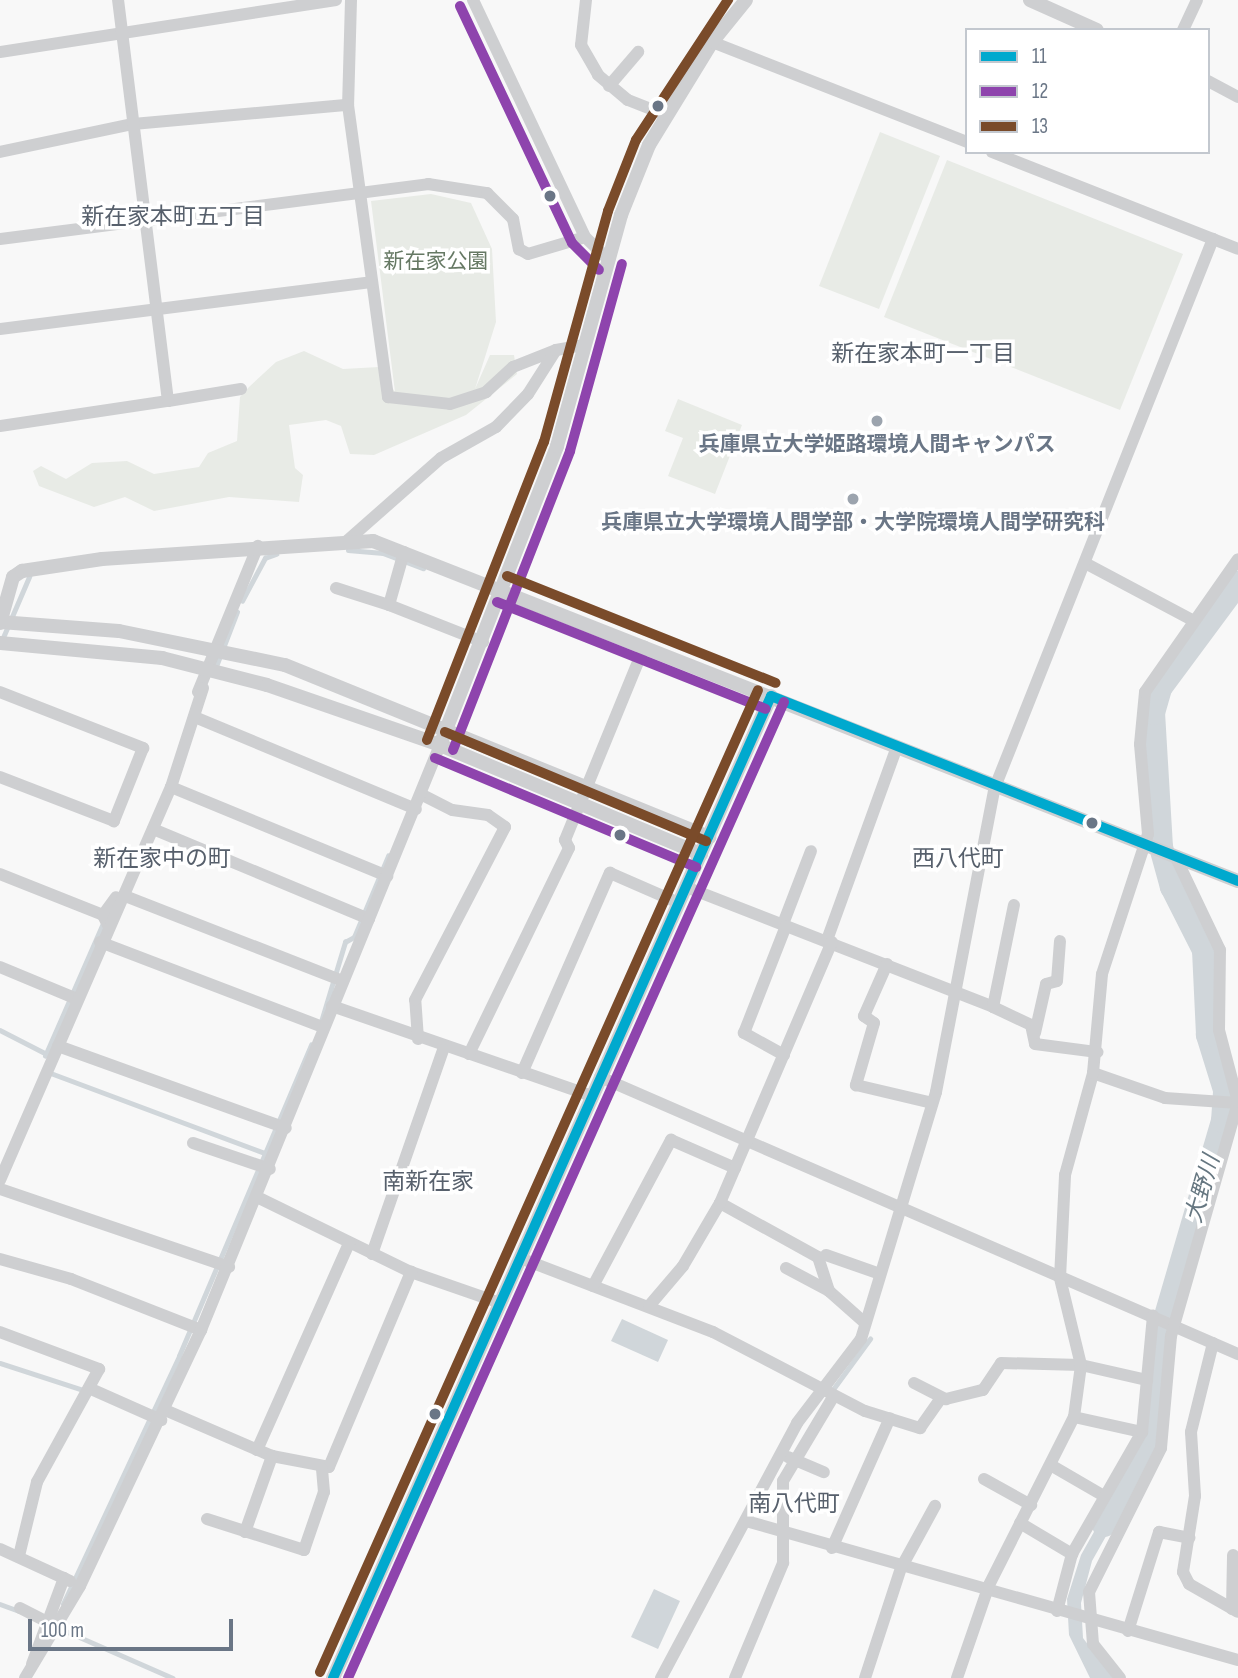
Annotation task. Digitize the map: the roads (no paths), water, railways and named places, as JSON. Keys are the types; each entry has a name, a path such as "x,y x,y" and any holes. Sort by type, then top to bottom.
{"street":[{"path":"118,0 133,124 149,216 155,308 168,401"},
{"path":"0,52 122,30 337,0"},
{"path":"351,0 348,105 388,397 450,404 486,392 513,367 556,350 585,345"},
{"path":"473,0 585,237 609,260"},
{"path":"586,0 581,45 610,86 666,115"},
{"path":"32,1664 43,1623 73,1582 157,1416 223,1263 260,1198 264,1167 318,1025 332,1006 336,978 369,919 422,795 557,446 609,260 640,168 666,115 712,42 746,0"},
{"path":"1030,0 1093,28"},
{"path":"1184,28 1197,0"},
{"path":"712,42 965,141"},
{"path":"610,86 638,52"},
{"path":"1210,82 1238,97"},
{"path":"0,152 133,124 348,105"},
{"path":"997,154 1238,249"},
{"path":"0,239 149,216 428,184 487,193 513,219 519,249 528,254 585,237"},
{"path":"735,1678 776,1588 782,1533 781,1490 865,1323 902,1208 932,1103 958,992 995,787 1213,239"},
{"path":"0,329 372,282"},
{"path":"348,540 441,458 496,428 528,394 556,350"},
{"path":"0,426 241,388"},
{"path":"709,837 447,727 285,665 218,647 0,622 6,577 66,562 348,540 404,552 1177,860 1238,881"},
{"path":"0,1180 46,1078 71,996 100,942 105,920 203,688 258,546"},
{"path":"389,605 404,552"},
{"path":"957,1678 958,1660 988,1593 1020,1523 1054,1467 1074,1417 1081,1365 1060,1278 1065,1175 1097,1052 1102,974 1147,848 1142,704 1160,664 1238,559"},
{"path":"1086,563 1194,621"},
{"path":"336,589 389,605 482,642"},
{"path":"0,643 84,648 209,670 440,745 701,854"},
{"path":"469,1054 569,848 565,840 644,647"},
{"path":"105,920 125,896 171,788 197,718 203,688"},
{"path":"0,692 143,748 114,821 0,777"},
{"path":"333,1678 771,696"},
{"path":"197,718 416,809"},
{"path":"649,1306 683,1266 720,1203 784,1055 829,941 897,747"},
{"path":"171,788 387,876"},
{"path":"418,1039 415,1000 505,827 488,815 452,810 422,795"},
{"path":"153,829 369,919"},
{"path":"784,1055 744,1033 811,851"},
{"path":"1120,1678 1096,1653 1089,1619 1095,1572 1161,1448 1174,1327 1238,1103 1227,1048 1219,1030 1220,950 1177,860"},
{"path":"523,1073 610,873 679,903"},
{"path":"0,874 105,920"},
{"path":"686,887 958,992 993,1007 1035,1033"},
{"path":"125,896 336,978"},
{"path":"993,1007 1014,905"},
{"path":"1060,941 1057,981 1045,984 1035,1044 1097,1052"},
{"path":"100,942 318,1025"},
{"path":"887,964 864,1016 874,1023 856,1084 932,1103"},
{"path":"0,967 71,996"},
{"path":"332,1006 443,1050 469,1054 592,1096"},
{"path":"56,1050 281,1126"},
{"path":"372,1254 443,1050"},
{"path":"1093,1073 1165,1098 1238,1103"},
{"path":"600,1077 1238,1354"},
{"path":"593,1286 671,1140 735,1168"},
{"path":"193,1143 264,1167"},
{"path":"0,1189 223,1263"},
{"path":"260,1198 411,1272 447,1281 499,1303"},
{"path":"720,1203 818,1257 829,1291"},
{"path":"257,1450 349,1243"},
{"path":"826,1255 880,1274"},
{"path":"520,1258 713,1332 828,1394 920,1429 941,1398"},
{"path":"0,1259 196,1328"},
{"path":"786,1268 829,1291 865,1323"},
{"path":"91,1389 157,1416 272,1456 322,1469 328,1467 411,1272"},
{"path":"1057,1611 1072,1554 1142,1432 1153,1316"},
{"path":"0,1332 99,1369 91,1389 37,1482 19,1556"},
{"path":"1213,1343 1191,1432 1196,1486 1183,1572 1189,1584 1235,1611"},
{"path":"914,1382 941,1398 983,1390 1001,1363 1081,1365 1147,1380"},
{"path":"661,1678 781,1455 828,1394"},
{"path":"1074,1417 1142,1432"},
{"path":"832,1548 890,1418"},
{"path":"781,1455 824,1472"},
{"path":"245,1532 272,1456"},
{"path":"1054,1467 1104,1496"},
{"path":"207,1519 304,1550 324,1492 322,1469"},
{"path":"984,1479 1031,1505"},
{"path":"865,1678 901,1568 935,1506"},
{"path":"747,1521 988,1593 1238,1660"},
{"path":"1020,1523 1072,1554"},
{"path":"1128,1631 1159,1532 1189,1538"},
{"path":"0,1549 73,1582"},
{"path":"1233,1556 1235,1611"},
{"path":"25,1678 61,1621 73,1582"},
{"path":"20,1608 50,1628 53,1637"}],"waterway":[{"path":"348,550 383,553 423,568"},
{"path":"242,601 265,558 276,554"},
{"path":"2,640 29,577"},
{"name":"大野川","path":"1104,1525 1153,1435 1163,1326 1223,1121 1225,1090 1208,1035 1204,950 1172,887 1161,847 1153,713 1160,688 1238,583"},
{"path":"215,669 237,612"},
{"path":"320,1025 345,942 354,937 388,856"},
{"path":"45,1056 103,923"},
{"path":"0,1030 45,1053"},
{"path":"63,1604 179,1356 311,1045"},
{"path":"48,1072 265,1153"},
{"path":"831,1392 870,1339"},
{"path":"0,1363 86,1391"},
{"path":"0,1604 19,1611"},
{"path":"59,1628 173,1678"}],"place":[{"name":"兵庫県立大学姫路環境人間キャンパス","path":"877,421"},
{"name":"兵庫県立大学環境人間学部・大学院環境人間学研究科","path":"853,499"}],"district":[{"name":"新在家本町五丁目","path":"173,217"},
{"name":"新在家本町一丁目","path":"923,354"},
{"name":"新在家中の町","path":"162,859"},
{"name":"西八代町","path":"958,859"},
{"name":"南新在家","path":"428,1182"},
{"name":"南八代町","path":"794,1504"}],"park label":[{"name":"新在家公園","path":"436,262"}]}
